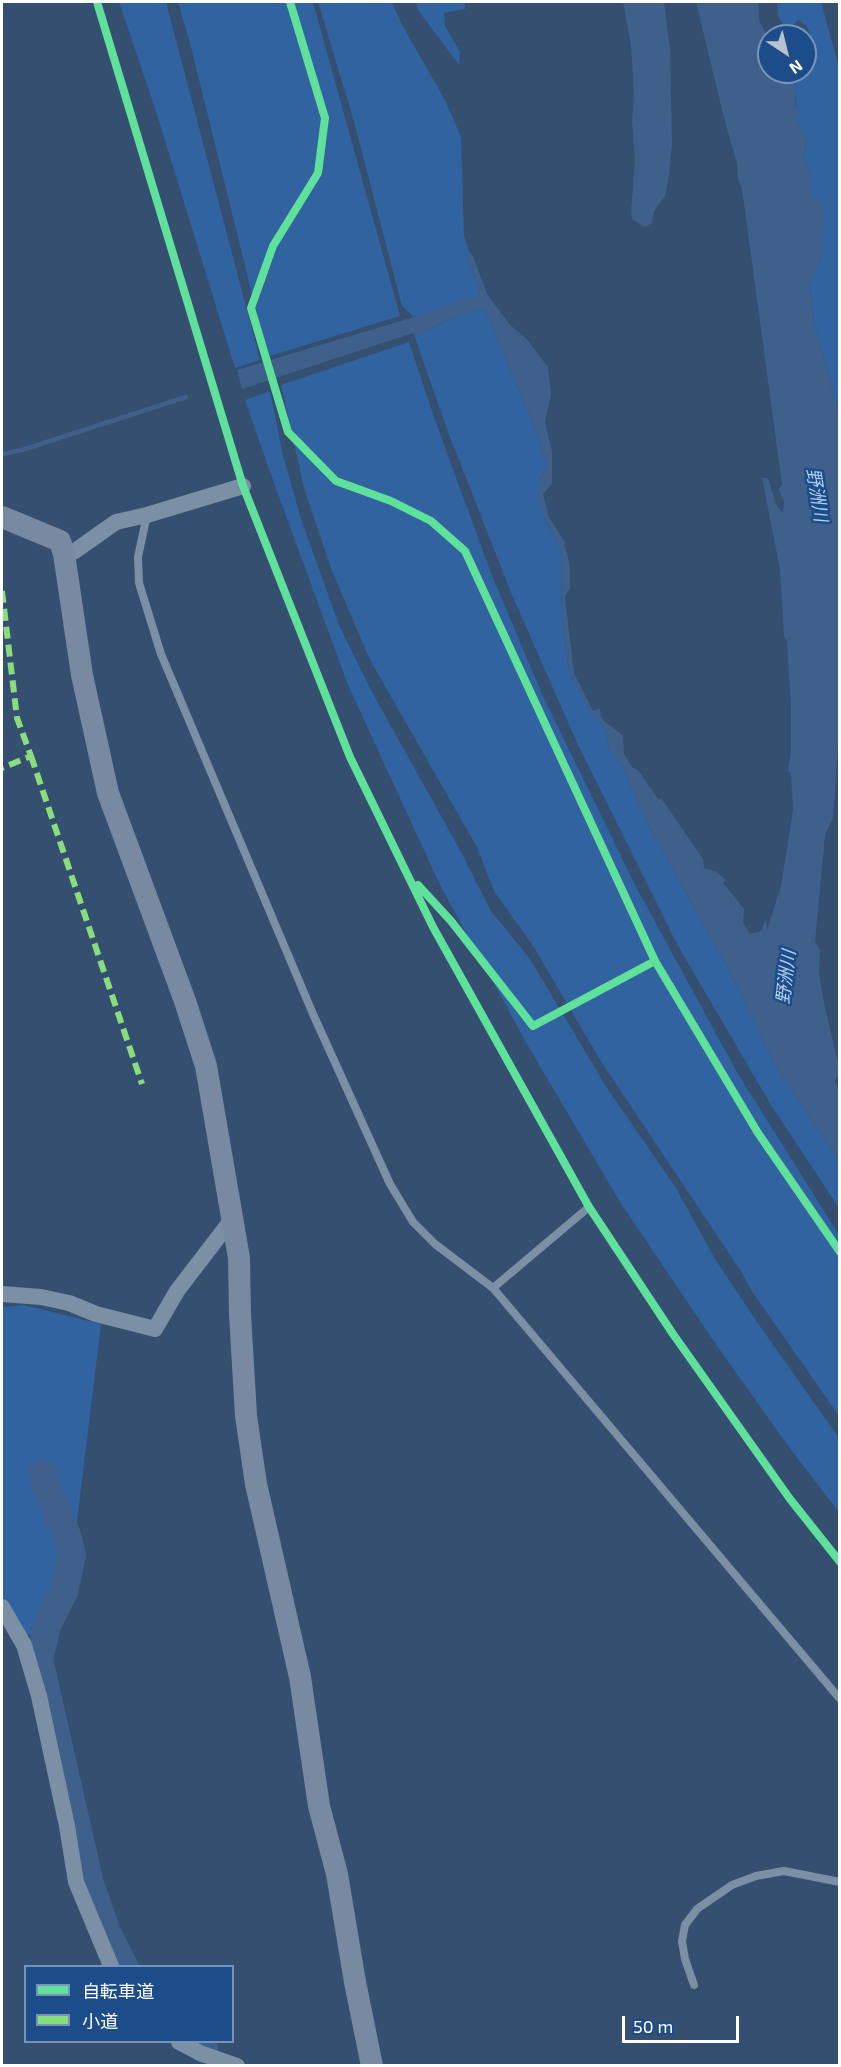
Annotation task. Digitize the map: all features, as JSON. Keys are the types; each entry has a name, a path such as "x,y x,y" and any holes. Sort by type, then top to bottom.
{"street":[{"path":"64,554 75,550 116,522 147,516 243,486"},
{"path":"2,517 60,541 64,554 82,675 108,793 186,1001 206,1066 239,1258 246,1416 256,1484 300,1677 319,1806 337,1874 372,2066"},
{"path":"2,1294 41,1297 69,1303 96,1314 156,1329 177,1291 233,1218"},
{"path":"2,1607 24,1644 39,1696 67,1826 76,1882 111,1965"},
{"path":"181,2043 200,2054 237,2066"}],"lane":[{"path":"147,516 138,556 139,583 161,654 313,1014 390,1184 413,1222 435,1244 493,1288 840,1699"},
{"path":"493,1288 589,1207"},
{"path":"694,1985 685,1959 682,1941 685,1925 697,1909 732,1886 756,1876 784,1871 840,1882"}],"shaded area":[{"path":"119,2 166,2 260,360 235,368 155,108"},
{"path":"178,2 313,2 400,316 270,356 265,347"},
{"path":"318,2 392,2 401,23 445,100 461,137 464,236 469,251 467,255 480,291 477,296 414,317 402,306 353,118"},
{"path":"416,2 465,2 465,9 444,13 445,26 460,52 459,65 418,10"},
{"path":"777,2 821,2 839,67 839,414 814,323 809,280 821,259 811,179 804,159 807,139 796,121 795,84 817,84 817,24 804,24 798,20 794,24 783,24 778,16"},
{"path":"485,309 536,431 547,465 539,483 545,520 561,550 562,616 569,672 596,718 606,730 609,749 623,768 649,826 732,976 774,1063 839,1161 839,1208 771,1105 677,944 578,745 512,595 448,432 413,332 416,335 469,311"},
{"path":"409,342 491,573 542,694 635,885 738,1074 839,1235 839,1416 751,1290 742,1273 602,1063 533,946 494,891 477,847 369,658 332,571 304,488 281,385"},
{"path":"270,391 283,455 301,519 339,625 372,692 460,850 491,911 530,959 605,1085 676,1188 715,1259 839,1438 839,1512 791,1450 715,1343 620,1202 527,1044 440,885 348,685 245,400"},
{"path":"24,1305 101,1324 65,1620 21,1638 2,1601 2,1307"}],"water":[{"path":"623,2 664,2 670,49 672,144 669,175 665,196 654,211 652,223 645,227 632,219 631,211 635,160 632,121 634,94 631,45"},
{"name":"野洲川","path":"696,2 758,2 761,24 757,24 757,84 795,84 795,107 800,113 796,121 807,139 804,159 811,179 811,193 824,205 821,259 809,280 814,323 839,414 840,718 833,818 825,835 815,942 820,950 819,973 825,1008 839,1062 839,1078 836,1077 835,1082 839,1090 839,1161 774,1063 732,976 649,826 623,768 609,749 606,730 592,716 569,672 562,616 561,550 545,520 538,500 539,483 547,465 536,431 485,309 469,311 416,335 413,333 242,389 237,370 477,296 480,291 467,255 469,251 487,294 510,325 525,337 548,367 551,394 545,422 552,451 552,484 543,494 549,517 564,541 570,568 570,588 565,597 574,673 593,711 600,708 601,717 605,722 623,735 624,754 659,800 661,798 703,859 704,868 717,872 726,880 723,883 744,909 743,922 750,934 761,931 766,920 767,930 781,886 793,810 791,773 788,771 791,750 791,708 787,641 784,636 780,569 762,478 768,478 776,504 783,513 784,502 779,490 782,484 742,189"}],"waterway":[{"path":"2,454 22,450 186,397"},
{"path":"43,1474 46,1487 67,1535 72,1555 64,1592 47,1626 39,1659 90,1884 107,1932 124,1965"},
{"path":"200,2043 204,2049"}],"marked path":[{"path":"2,591 17,718 31,756 2,768"},
{"path":"31,756 142,1084"}],"cycle path":[{"path":"97,2 243,486 350,757 433,927 589,1207 673,1334 790,1499 840,1562"},
{"path":"290,2 325,118 318,173 273,246 251,308 288,432 336,481 391,501 431,521 465,551 655,961 758,1133 840,1252"},
{"path":"418,885 451,921 533,1026 655,961"}]}
